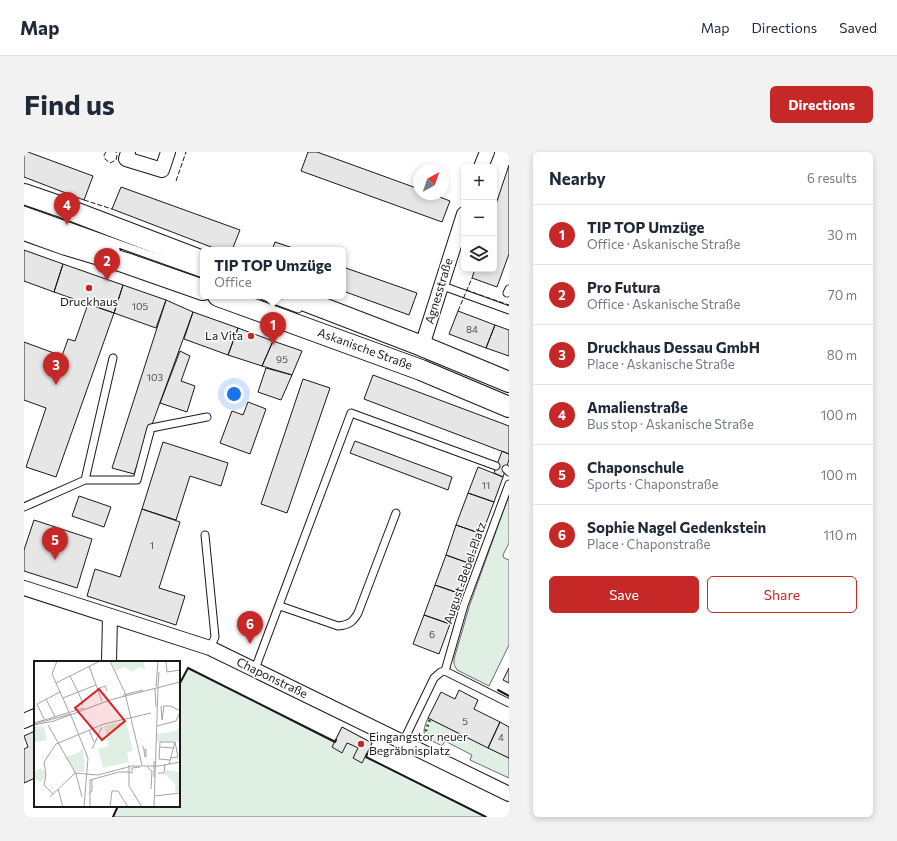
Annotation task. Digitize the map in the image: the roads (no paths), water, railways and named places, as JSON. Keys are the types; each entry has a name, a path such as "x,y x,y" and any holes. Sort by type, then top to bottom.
{"main road":[{"path":"24,194 200,260"},
{"path":"24,230 200,289"},
{"name":"Askanische Straße","path":"226,299 421,370 509,407"},
{"name":"Askanische Straße","path":"299,299 418,353 509,382"}],"street":[{"path":"128,152 126,159 162,170 168,152"},
{"path":"482,164 487,152"},
{"name":"Agnesstraße","path":"418,353 461,223"},
{"name":"Chaponstraße","path":"24,588 210,648 509,794"},
{"path":"109,661 110,616"},
{"path":"24,721 34,716"}],"lane":[{"path":"24,210 200,273"},
{"path":"24,217 200,281"},
{"path":"440,285 509,310"},
{"path":"270,299 307,312"},
{"path":"256,301 300,317"},
{"path":"418,353 444,371"},
{"path":"85,480 113,358"},
{"path":"489,382 509,390"},
{"path":"255,669 280,606 351,413 496,466"},
{"path":"24,507 85,480 137,480 151,428 208,416"},
{"name":"August-Bebel-Platz","path":"445,671 464,605 509,484"},
{"path":"280,606 338,626 346,626 353,622 358,613 396,512"},
{"path":"205,535 215,637 210,648"},
{"path":"403,742 434,678 441,672 445,671 509,703"}],"place":[{"name":"Amalienstraße","path":"67,225"},
{"name":"Pro Futura","path":"107,281"},
{"name":"Druckhaus","path":"89,288"},
{"name":"La Vita","path":"251,336"},
{"name":"TIP TOP Umzüge","path":"273,345"},
{"name":"Druckhaus Dessau GmbH","path":"56,385"},
{"name":"Chaponschule","path":"55,560"},
{"name":"Sophie Nagel Gedenkstein","path":"250,644"},
{"name":"Eingangstor neuer Begräbnisplatz","path":"361,744"}]}
